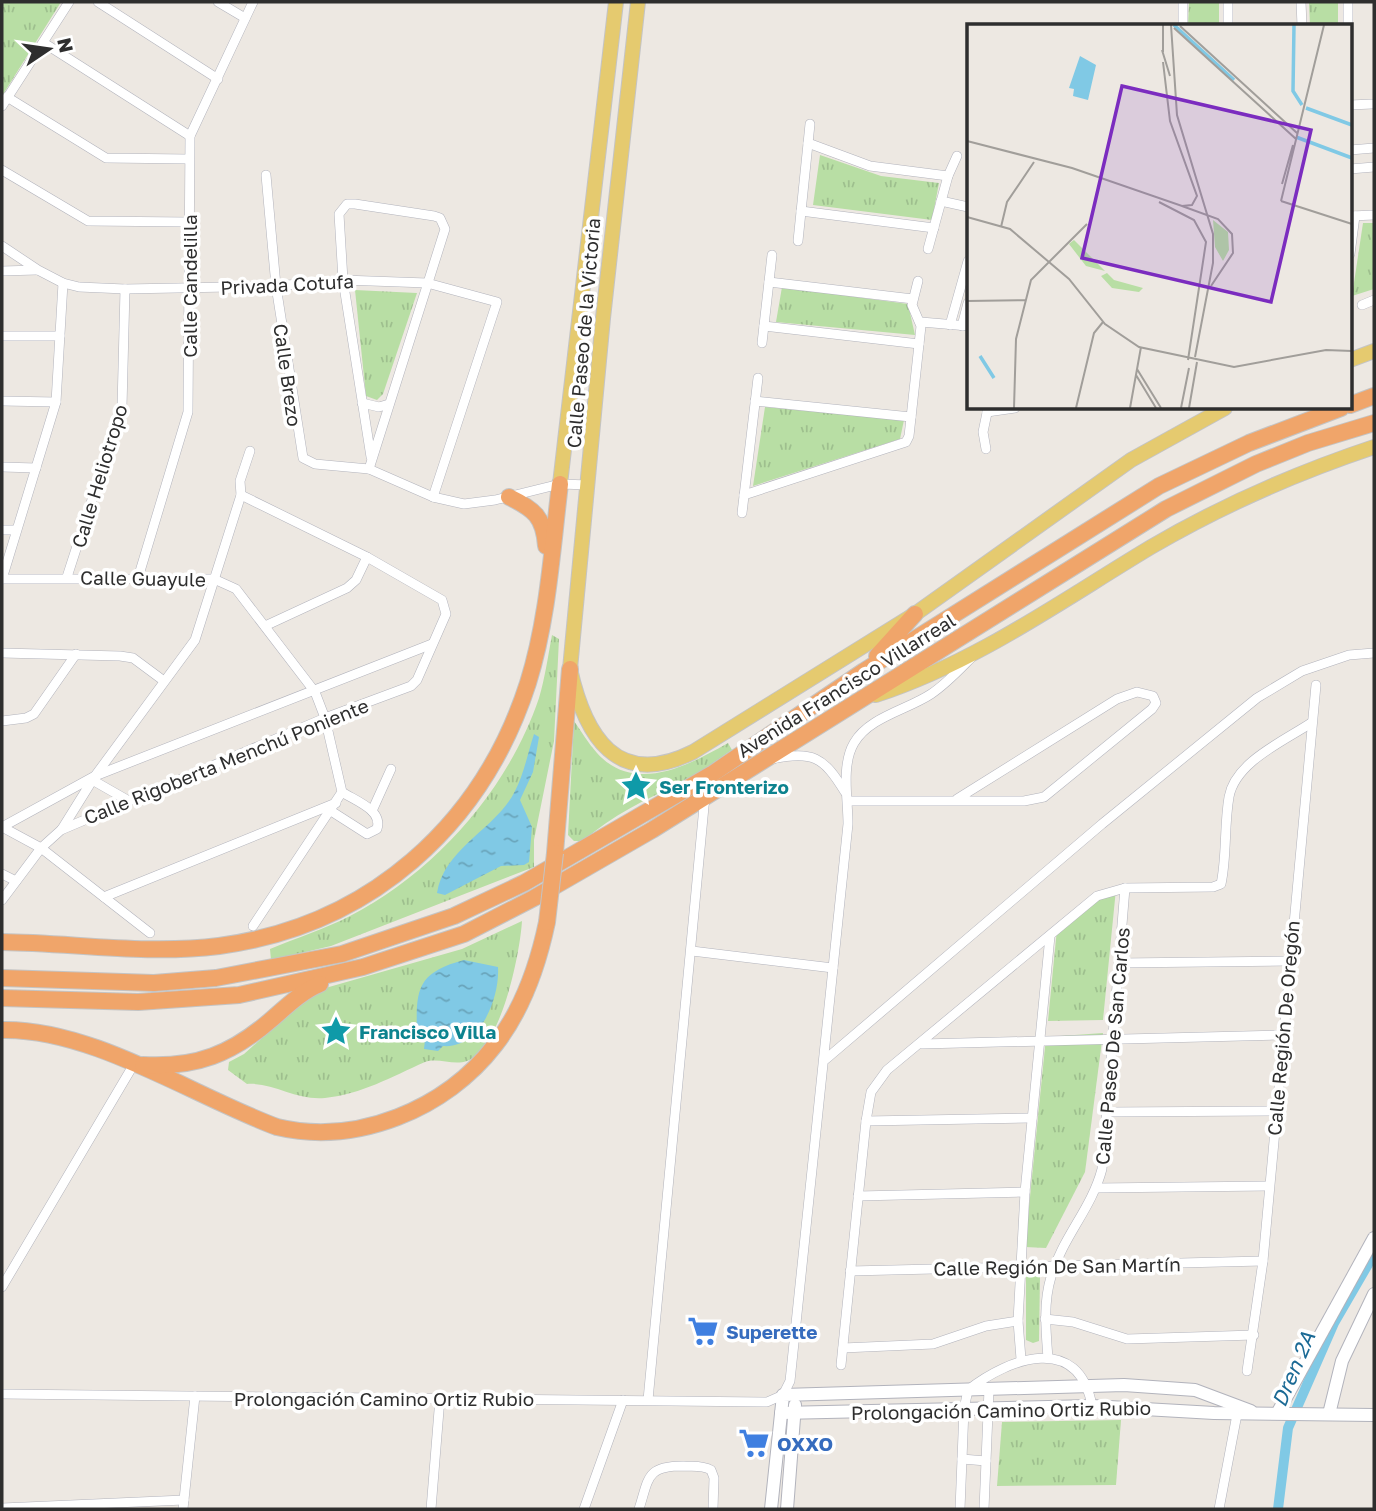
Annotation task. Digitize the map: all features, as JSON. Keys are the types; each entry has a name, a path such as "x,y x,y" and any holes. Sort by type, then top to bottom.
{"highway":[{"path":"1352,404 1374,397"},
{"name":"Avenida Francisco Villarreal","path":"2,978 154,983 216,978 342,954 388,941 454,916 524,883 620,830 712,774 864,671 1159,486 1249,443 1336,410"},
{"name":"Avenida Francisco Villarreal","path":"2,998 138,1002 239,995 363,967 464,934 504,915 765,761 1166,509 1256,464 1308,443 1374,423"},
{"path":"2,944 27,942 139,950 219,946 295,928 336,912 371,892 423,849 460,813 487,778 528,682 550,572 560,484"},
{"path":"509,497 529,507 542,520 550,572"},
{"path":"864,671 915,614"},
{"path":"2,1030 58,1036 134,1064 236,1112 290,1130 336,1133 383,1122 442,1094 472,1071 495,1045 511,1021 535,969 547,922 570,669"},
{"path":"134,1064 185,1065 218,1057 241,1045 311,988 363,967"}],"main road":[{"name":"Calle Paseo de la Victoria","path":"560,484 616,2"},
{"name":"Calle Paseo de la Victoria","path":"570,669 603,318 638,2"},
{"path":"1352,359 1374,351"},
{"path":"570,669 584,716 598,741 612,755 626,762 659,765 683,757 915,614 1131,460 1221,410"},
{"path":"871,696 921,680 975,655 1224,507 1308,470 1374,447"}],"street":[{"path":"69,2 4,102 106,158 188,159"},
{"path":"98,2 218,79"},
{"path":"218,2 245,18"},
{"name":"Calle Candelilla","path":"138,578 188,412 190,136 253,2"},
{"path":"1183,2 1183,24"},
{"path":"1228,2 1228,24"},
{"path":"1301,2 1302,24"},
{"path":"1348,2 1348,24"},
{"path":"44,43 190,136"},
{"path":"1352,106 1372,104"},
{"path":"798,241 810,124"},
{"path":"808,143 870,166 948,176"},
{"path":"1352,150 1374,148"},
{"path":"928,249 948,176 957,156"},
{"path":"1352,169 1374,167"},
{"path":"2,170 88,221 188,222"},
{"name":"Calle Brezo","path":"266,176 276,286 299,450 303,458 315,464 369,469"},
{"path":"941,201 967,207"},
{"path":"371,457 343,280 339,214 347,204 434,216 440,218 444,229 369,469 433,497 464,504 509,497 560,484 589,485"},
{"path":"801,211 934,228"},
{"path":"1352,216 1374,215"},
{"name":"Privada Cotufa","path":"2,246 62,283 125,289 276,286 343,280 427,283 497,302 433,497"},
{"path":"762,344 772,256"},
{"path":"950,325 967,265"},
{"path":"2,271 38,270"},
{"path":"744,495 902,445 909,436 919,344 920,322 912,309 918,281"},
{"path":"769,282 913,299"},
{"path":"2,579 56,401 62,283"},
{"name":"Calle Heliotropo","path":"67,577 122,407 125,289"},
{"path":"1362,305 1374,300"},
{"path":"920,322 965,326"},
{"path":"764,326 919,344"},
{"path":"2,336 60,336"},
{"path":"742,513 758,378"},
{"path":"2,401 56,401"},
{"path":"755,401 911,417"},
{"path":"362,403 379,407 389,404"},
{"path":"986,449 983,432 987,410"},
{"path":"61,830 202,627 241,495 240,481 250,451"},
{"path":"2,467 36,468"},
{"name":"Calle Rigoberta Menchú Poniente","path":"2,900 41,848 61,830 325,718 411,686 446,614 446,604 367,557 241,495"},
{"path":"2,530 15,530"},
{"path":"265,626 347,588 356,580 367,557"},
{"name":"Calle Guayule","path":"2,579 214,579 236,589 316,692 325,718 342,792"},
{"name":"Calle Rigoberta Menchú Poniente","path":"2,827 95,778 432,644"},
{"path":"2,653 133,658 164,681"},
{"path":"826,1059 1102,824 1257,698 1302,671 1349,655 1374,653"},
{"path":"2,721 26,718 42,705 76,654"},
{"path":"771,1509 782,1395 790,1381 826,1059 848,824 850,755 861,733 931,695 975,655"},
{"name":"Calle Región De Oregón","path":"1247,1371 1263,1261 1316,685"},
{"path":"847,797 1024,802 1044,797 1152,709 1156,703 1153,696 1137,692 1117,699 957,799"},
{"path":"841,1365 866,1121 874,1085 887,1070 922,1044 1097,896 1125,888 1213,887 1221,884 1228,799 1234,782 1256,760 1311,723"},
{"path":"765,761 793,755 815,757 830,769 847,797"},
{"path":"372,811 391,769"},
{"path":"95,778 129,801"},
{"path":"253,926 342,792 372,811 379,825 371,835 334,807"},
{"path":"648,1399 705,796"},
{"path":"104,897 334,807"},
{"path":"2,827 41,848 150,933"},
{"path":"2,874 16,881"},
{"name":"Calle Paseo De San Carlos","path":"1048,1358 1045,1319 1055,1266 1097,1188 1108,1112 1125,888"},
{"path":"1021,1359 1018,1321 1025,1192 1050,936"},
{"path":"692,951 833,968"},
{"path":"1120,963 1289,961"},
{"path":"922,1044 1282,1035"},
{"path":"2,1287 134,1064"},
{"path":"1108,1112 1275,1111"},
{"path":"866,1121 1032,1118"},
{"path":"1097,1188 1269,1186"},
{"path":"858,1196 1025,1192"},
{"path":"1284,1413 1374,1238"},
{"name":"Calle Región De San Martín","path":"850,1271 1263,1261"},
{"path":"1324,1414 1342,1361 1374,1294"},
{"path":"1045,1319 1073,1322 1127,1339 1254,1335"},
{"path":"843,1348 933,1344 986,1326 1018,1321"},
{"path":"960,1509 964,1409 968,1390 997,1369 1021,1359 1048,1358 1073,1368 1089,1385 1092,1406"},
{"path":"787,1509 797,1395 790,1381"},
{"name":"Prolongación Camino Ortiz Rubio","path":"2,1394 767,1402 782,1395 1089,1385 1178,1387 1242,1409"},
{"path":"984,1509 989,1389"},
{"path":"2,1508 184,1504 195,1396"},
{"path":"431,1509 440,1398"},
{"path":"584,1509 623,1400"},
{"path":"767,1402 781,1413"},
{"name":"Prolongación Camino Ortiz Rubio","path":"781,1413 1092,1406 1242,1409"},
{"path":"1219,1509 1242,1409 1374,1415"},
{"path":"962,1459 986,1461"},
{"path":"639,1509 649,1476 667,1466 703,1467 710,1470 714,1478 713,1509"}],"green space":[{"path":"4,2 61,2 2,96 2,6"},
{"path":"1189,2 1219,2 1219,24 1188,24"},
{"path":"1309,2 1338,2 1338,24 1310,24"},
{"path":"820,155 881,176 939,183 932,220 813,205"},
{"path":"1363,223 1374,223 1374,289 1352,296"},
{"path":"782,287 908,304 915,335 776,322"},
{"path":"355,290 417,293 383,394 377,400 366,396"},
{"path":"765,407 904,420 900,439 753,486"},
{"path":"552,635 559,639 554,741 534,840 534,867 331,946 271,960 270,949 340,921 381,898 439,852 465,825 508,765 525,732 539,698"},
{"path":"574,721 597,753 612,766 628,772 662,772 696,760 728,743 732,750 688,780 618,816 583,841 574,841 568,835"},
{"path":"1116,889 1103,1020 1048,1021 1057,929 1101,891"},
{"path":"522,921 513,976 499,1020 479,1053 467,1061 425,1062 364,1089 325,1098 305,1097 266,1086 247,1084 228,1070 229,1062 244,1054 315,991 462,949"},
{"path":"1103,1033 1085,1172 1046,1248 1025,1247 1046,1037"},
{"path":"1026,1275 1040,1276 1039,1341 1033,1343 1026,1340"},
{"path":"1121,1420 1116,1485 997,1486 1002,1422"}],"water":[{"path":"534,734 539,737 533,772 520,800 532,827 529,862 524,865 501,866 445,895 437,893 450,863 507,804 515,791"},
{"path":"464,960 498,967 498,979 491,1006 477,1030 467,1039 456,1045 443,1046 438,1051 424,1049 425,1040 417,1036 417,1007 422,986 436,971"}],"waterway":[{"name":"Dren 2A","path":"1278,1509 1288,1428 1334,1323 1374,1254"}],"place":[{"name":"Ser Fronterizo","path":"636,786"},
{"name":"Francisco Villa","path":"336,1031"},
{"name":"Superette","path":"703,1331"},
{"name":"OXXO","path":"754,1443"}]}
